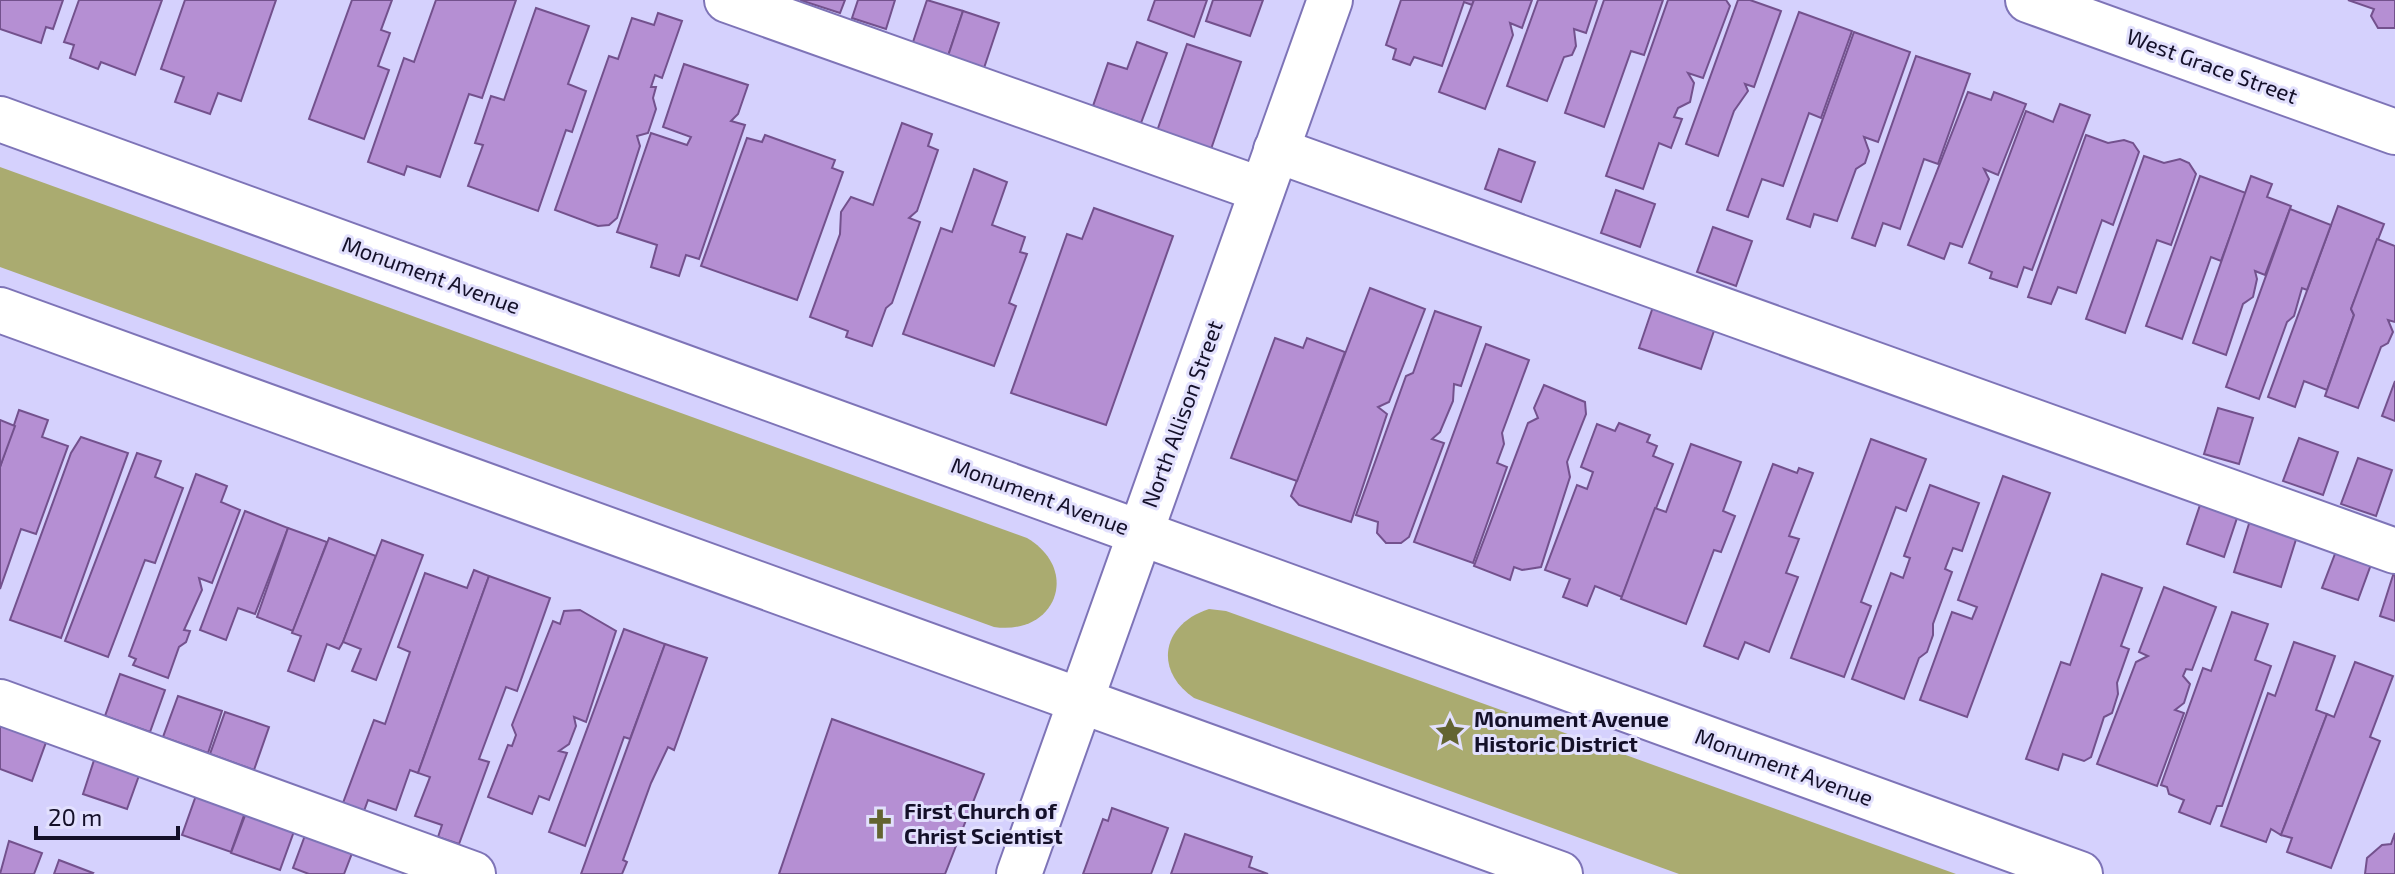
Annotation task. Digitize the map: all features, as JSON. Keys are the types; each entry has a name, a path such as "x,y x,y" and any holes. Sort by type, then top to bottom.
{"street":[{"path":"727,0 1269,170 2395,551"},
{"name":"North Allison Street","path":"1019,874 1330,0"},
{"name":"West Grace Street","path":"2028,0 2395,132"},
{"name":"Monument Avenue","path":"0,119 2080,874"},
{"path":"0,310 1560,874"},
{"path":"0,702 473,874"}],"green space":[{"path":"0,167 1027,538 1044,551 1053,567 1057,583 1054,598 1046,611 1033,621 1015,627 994,627 0,267"},
{"path":"1209,609 1226,611 1956,874 1679,874 1194,698 1172,674 1168,649 1181,625"}],"building":[{"path":"0,0 63,0 53,29 46,27 41,43 0,29"},
{"path":"79,0 162,0 135,75 101,62 98,69 70,58 74,45 64,42"},
{"path":"185,0 276,0 241,101 218,93 210,114 175,102 184,77 161,69"},
{"path":"352,0 392,0 381,30 390,33 378,66 389,70 364,139 309,119"},
{"path":"436,0 516,0 482,98 469,94 440,177 407,166 404,175 368,162 404,58 414,62"},
{"path":"800,0 845,0 840,13"},
{"path":"858,0 895,0 886,29 852,18"},
{"path":"927,0 963,11 948,56 912,45"},
{"path":"1155,0 1207,0 1194,37 1148,20"},
{"path":"1213,0 1263,0 1250,36 1206,21"},
{"path":"1401,0 1474,0 1472,5 1464,2 1442,66 1414,57 1410,65 1393,59 1396,49 1386,45"},
{"path":"1474,0 1532,0 1522,28 1510,23 1513,35 1485,109 1439,92"},
{"path":"1538,0 1597,0 1586,33 1574,29 1576,46 1572,55 1564,57 1547,101 1507,86"},
{"path":"1604,0 1663,0 1644,55 1631,51 1604,127 1565,113"},
{"path":"1668,0 1726,0 1730,6 1703,78 1688,73 1694,83 1690,102 1678,108 1674,117 1682,119 1671,148 1659,143 1643,189 1606,176"},
{"path":"1738,0 1750,0 1781,11 1754,87 1745,84 1748,91 1734,111 1718,156 1686,144"},
{"path":"2348,0 2395,0 2395,28 2378,28 2371,16 2374,9"},
{"path":"536,8 589,26 568,84 586,91 572,132 566,130 538,211 468,186 483,145 475,143 491,96 504,100"},
{"path":"963,11 999,23 984,68 948,56"},
{"path":"1799,12 1852,31 1821,118 1809,113 1783,186 1762,179 1748,217 1727,210"},
{"path":"658,13 682,21 662,78 655,75 651,87 656,87 653,98 656,109 648,133 637,136 640,146 617,218 609,225 598,226 555,210 609,56 618,59 632,18 654,25"},
{"path":"1854,32 1910,52 1878,142 1864,137 1869,151 1865,163 1856,169 1837,221 1814,214 1810,227 1787,219"},
{"path":"1137,42 1167,53 1141,123 1093,106 1108,63 1127,69"},
{"path":"1187,44 1241,62 1210,152 1156,134"},
{"path":"1916,56 1970,74 1938,164 1924,159 1900,229 1883,223 1875,246 1852,238"},
{"path":"684,64 748,85 738,114 731,121 745,125 699,259 686,255 679,276 651,267 657,245 617,232 651,133 687,145 691,137 663,127"},
{"path":"1968,92 1991,100 1994,92 2026,104 1998,175 1984,169 1989,179 1962,247 1950,243 1944,259 1908,245"},
{"path":"2060,104 2090,115 2032,270 2024,267 2017,287 1990,278 1992,272 1969,263 2026,111 2053,122"},
{"path":"902,123 932,134 928,146 938,150 917,211 909,218 920,222 892,303 886,308 872,346 846,337 848,331 810,317 840,234 841,212 851,197 873,205"},
{"path":"765,135 835,160 832,168 843,172 797,300 701,266 747,138 762,142"},
{"path":"2086,135 2108,143 2124,140 2133,143 2139,152 2113,225 2102,220 2076,293 2058,287 2051,304 2028,297"},
{"path":"1499,149 1535,162 1521,202 1485,189"},
{"path":"2144,156 2164,163 2180,159 2189,163 2196,174 2171,245 2157,240 2125,333 2086,319"},
{"path":"974,169 1007,182 992,225 1025,237 1020,252 1027,254 1009,303 1016,306 994,366 903,334 941,228 952,232"},
{"path":"2200,176 2246,193 2221,261 2211,257 2182,339 2146,326"},
{"path":"2251,176 2272,184 2267,197 2291,206 2265,275 2255,271 2257,279 2253,297 2243,304 2226,355 2193,343"},
{"path":"1616,190 1655,204 1640,247 1601,233"},
{"path":"2338,206 2384,224 2351,309 2354,315 2327,390 2304,381 2295,407 2268,397"},
{"path":"1094,208 1173,236 1106,425 1011,393 1067,234 1082,239"},
{"path":"2290,209 2331,225 2307,290 2302,288 2294,316 2287,322 2259,399 2226,387"},
{"path":"1713,227 1752,241 1736,286 1697,272"},
{"path":"2377,239 2395,246 2395,322 2388,320 2393,332 2388,343 2381,347 2358,408 2325,396 2354,315 2351,309"},
{"path":"1370,288 1425,309 1389,402 1378,407 1387,414 1351,522 1299,505 1291,496"},
{"path":"1654,304 1716,325 1701,369 1639,348"},
{"path":"1435,311 1481,327 1461,386 1454,384 1453,401 1440,432 1432,439 1444,443 1409,537 1401,543 1386,543 1377,533 1378,522 1356,515 1406,376 1413,373"},
{"path":"1275,338 1303,348 1307,338 1345,352 1297,481 1231,458"},
{"path":"1486,344 1529,360 1502,433 1504,444 1497,463 1507,467 1473,563 1414,542"},
{"path":"2395,381 2395,421 2382,416"},
{"path":"1544,385 1585,402 1586,414 1567,462 1570,477 1541,567 1522,570 1514,567 1510,580 1474,566 1528,423 1538,418 1534,408"},
{"path":"2218,408 2253,418 2239,464 2204,454"},
{"path":"19,410 48,420 42,437 68,446 36,534 21,529 0,589 0,467"},
{"path":"0,420 15,426 0,467"},
{"path":"1619,423 1650,435 1647,442 1657,446 1653,456 1673,464 1622,597 1595,586 1587,606 1563,597 1570,579 1545,570 1577,485 1587,489 1593,472 1581,467 1597,424 1615,431"},
{"path":"81,437 128,453 61,638 10,620 71,453"},
{"path":"2299,438 2338,452 2323,495 2283,481"},
{"path":"1871,439 1926,459 1906,511 1896,507 1861,602 1871,606 1844,677 1791,658"},
{"path":"1691,444 1741,462 1723,511 1735,516 1721,552 1714,550 1686,624 1621,599 1655,508 1666,512"},
{"path":"137,453 161,461 155,477 183,488 155,563 145,560 108,657 65,641"},
{"path":"2358,458 2392,470 2376,516 2341,504"},
{"path":"1773,464 1797,473 1799,468 1813,473 1789,536 1799,539 1786,573 1798,577 1769,652 1745,642 1738,659 1704,646"},
{"path":"196,474 227,486 221,502 240,510 212,583 199,578 202,590 184,630 190,631 186,642 179,647 168,678 133,665 136,659 129,656"},
{"path":"2003,476 2050,493 1967,717 1920,700 1952,612 1972,619 1977,607 1958,600"},
{"path":"1930,485 1979,503 1962,551 1953,548 1945,569 1952,572 1933,624 1933,635 1927,652 1919,658 1904,699 1852,679 1891,573 1903,578 1910,558 1904,556"},
{"path":"2202,499 2239,512 2224,557 2187,544"},
{"path":"245,511 288,528 255,614 238,608 226,640 200,630"},
{"path":"2252,514 2299,530 2281,587 2234,572"},
{"path":"288,528 327,542 293,631 257,617"},
{"path":"329,538 376,556 343,642 339,649 327,644 314,681 288,671 301,636 292,633"},
{"path":"382,540 423,555 376,680 352,671 361,649 343,642"},
{"path":"2338,546 2373,559 2358,600 2322,588"},
{"path":"2395,569 2395,621 2380,616"},
{"path":"474,570 489,576 418,773 410,770 396,810 368,800 364,811 343,803 374,720 385,724 410,652 398,647 425,573 467,588"},
{"path":"2102,574 2142,588 2121,646 2129,649 2117,683 2118,694 2112,713 2104,717 2091,757 2084,761 2063,754 2058,770 2026,759 2061,662 2070,665"},
{"path":"489,576 550,598 517,691 506,687 479,759 489,762 459,844 438,837 442,825 415,816 430,777 418,773"},
{"path":"2164,587 2216,607 2192,670 2186,669 2183,676 2190,684 2184,703 2175,710 2184,713 2157,786 2097,764 2136,662 2148,656 2139,652"},
{"path":"580,610 616,631 586,722 574,717 576,726 569,744 559,751 567,753 549,800 539,796 532,814 488,797 508,745 512,746 516,735 512,725 553,621 560,624 564,611"},
{"path":"2232,612 2268,624 2255,660 2271,666 2222,806 2217,806 2210,824 2179,812 2184,800 2169,794 2167,787 2161,785 2203,668 2211,671"},
{"path":"624,629 665,644 630,739 624,737 585,846 549,832"},
{"path":"2294,642 2335,656 2316,710 2327,714 2281,835 2271,829 2266,842 2221,826 2268,693 2275,696"},
{"path":"665,644 707,658 674,750 668,747 651,783 623,860 627,862 622,874 581,874"},
{"path":"2355,662 2393,676 2370,737 2380,741 2331,868 2287,852 2292,838 2281,835 2327,714 2334,717"},
{"path":"120,674 165,690 150,732 105,716"},
{"path":"178,696 222,711 208,753 163,737"},
{"path":"225,712 269,727 254,770 210,754"},
{"path":"0,717 49,734 32,781 0,769"},
{"name":"First Church of Christ Scientist","path":"832,719 984,774 945,874 779,874"},
{"path":"97,751 142,767 127,809 83,794"},
{"path":"199,787 248,804 231,852 182,835"},
{"path":"249,805 297,823 280,870 231,853"},
{"path":"1112,808 1168,828 1151,874 1083,874 1103,819 1108,821"},
{"path":"307,830 354,848 344,874 309,874 293,868"},
{"path":"2395,833 2395,874 2365,874 2367,858 2382,845 2391,844"},
{"path":"1185,834 1252,857 1249,867 1268,874 1171,874"},
{"path":"9,841 42,853 34,874 0,874"},
{"path":"59,860 93,873 54,874"}],"place":[{"name":"Monument Avenue Historic District","path":"1450,732"},
{"name":"First Church of Christ Scientist","path":"880,824"}]}
